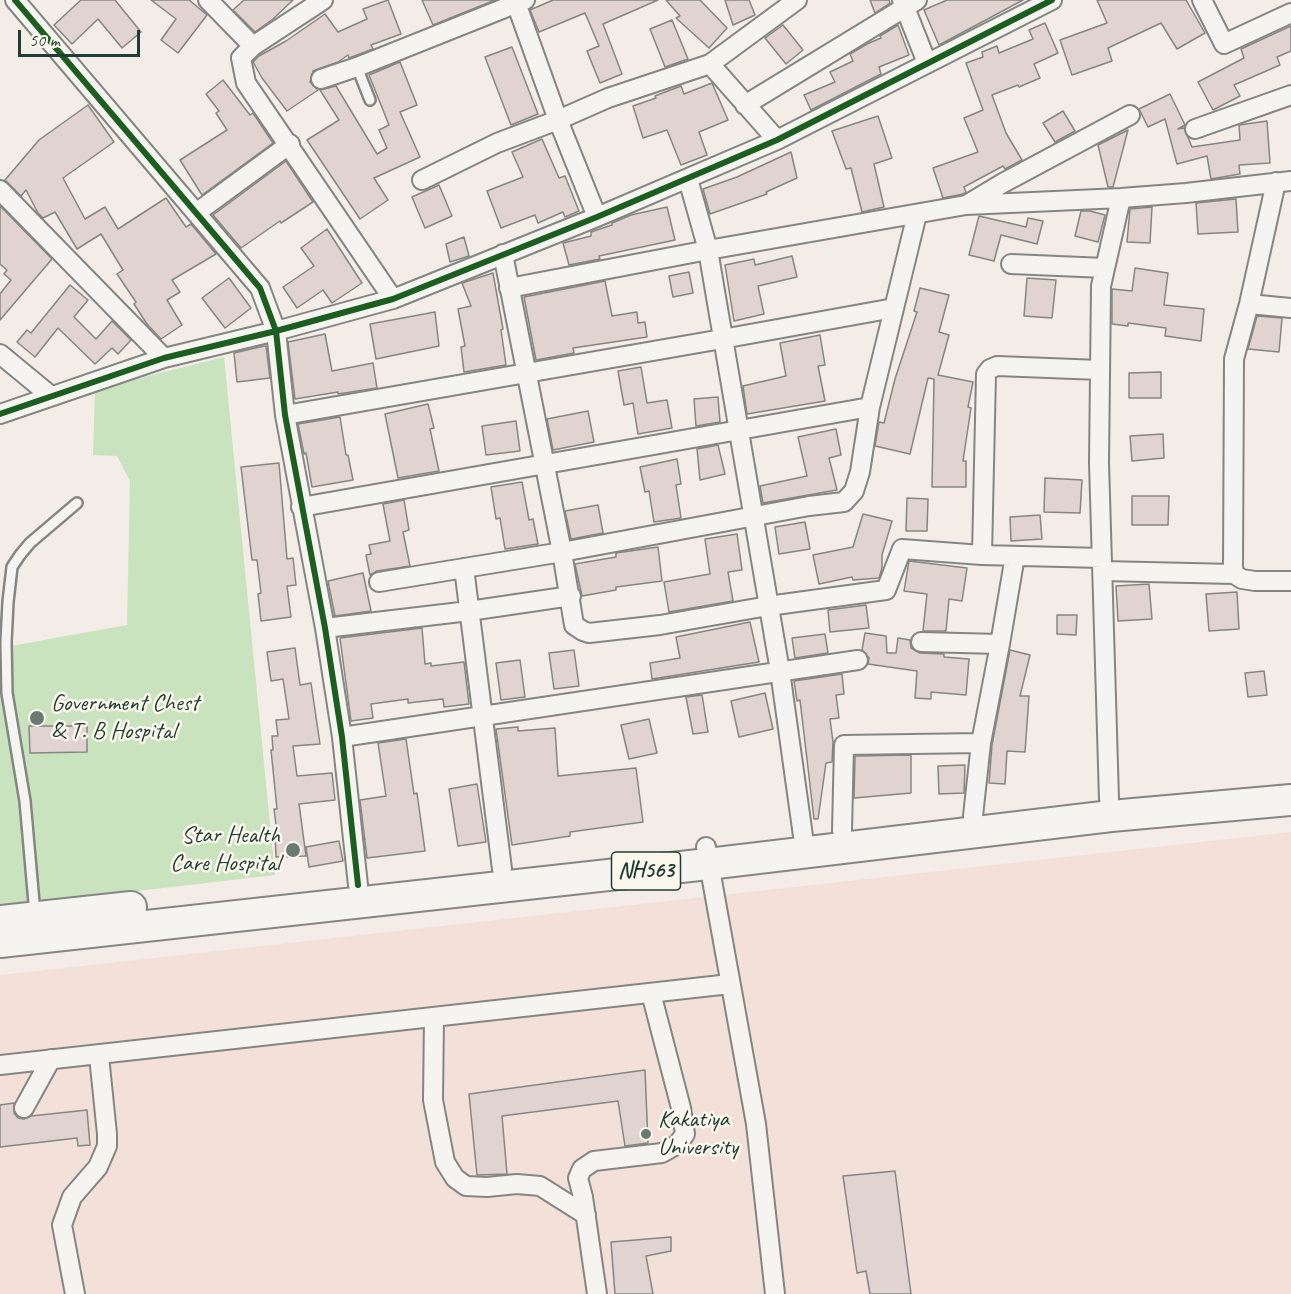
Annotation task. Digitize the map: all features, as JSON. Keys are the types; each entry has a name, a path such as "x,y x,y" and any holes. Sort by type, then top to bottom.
{"highway":[{"name":"NH563","path":"0,921 502,869 707,855 803,836 842,831 1109,800 1291,784"},
{"name":"NH563","path":"0,942 707,855 1291,800"}],"street":[{"path":"15,0 260,288 276,331 285,415 325,628 342,737 358,885"},
{"path":"208,0 253,46"},
{"path":"323,0 253,46 242,58 246,83 290,144 311,179 393,299"},
{"path":"422,180 497,143 608,98 710,64 797,0"},
{"path":"0,414 164,358 393,299 597,217 777,140 1052,0"},
{"path":"1202,0 1224,44 1291,13"},
{"path":"321,78 357,67 519,1 558,120 597,217"},
{"path":"745,105 908,2 927,63"},
{"path":"710,64 777,140"},
{"path":"1195,129 1291,95"},
{"path":"966,205 1130,115"},
{"path":"196,213 290,144"},
{"path":"688,179 708,250 780,671 803,836"},
{"path":"509,288 708,250 966,205 1121,198 1284,181 1234,358 1234,574"},
{"path":"0,190 164,358"},
{"path":"1109,800 1100,463 1101,286 1121,198"},
{"path":"378,582 843,502 854,491 860,472 870,407 917,214"},
{"path":"503,254 546,465 574,625 583,631 589,633 660,625 768,606 886,590 902,549 1234,574 1242,579 1255,581 1291,581"},
{"path":"1011,264 1105,268"},
{"path":"1249,304 1291,308"},
{"path":"285,415 894,308"},
{"path":"0,354 51,396"},
{"path":"982,555 986,374 997,366 1100,370"},
{"path":"301,507 870,407"},
{"path":"973,816 981,743 1015,556"},
{"path":"464,568 502,869"},
{"path":"325,628 570,596"},
{"path":"921,642 1000,644"},
{"path":"342,737 858,660"},
{"path":"842,831 844,745 981,743"},
{"path":"707,855 756,1124 775,1294"},
{"path":"0,1065 99,1056 730,984"},
{"path":"597,1294 586,1215 578,1178 582,1169 594,1161 662,1153 678,1144 684,1134 681,1108 651,993"},
{"path":"435,1017 433,1100 446,1162 455,1178 466,1186 487,1187 517,1184 540,1186 586,1215"},
{"path":"75,1294 62,1225 72,1197 98,1167 107,1146 99,1056"},
{"path":"24,1108 51,1059"}],"lane":[{"path":"357,67 370,100"},
{"path":"36,916 25,801 7,693 8,602 12,567 20,555 30,543 77,503"}],"shaded area":[{"name":"Kakatiya University","path":"1291,832 1291,1294 0,1294 0,975"}],"green space":[{"path":"224,357 275,875 0,907 0,648 127,625 130,481 117,456 93,455 95,389"}],"building":[{"path":"81,0 115,0 141,32 122,48 98,19 72,44 54,25"},
{"path":"151,0 189,0 207,15 178,53 161,40 176,19"},
{"path":"244,0 293,0 255,32 233,10"},
{"path":"388,0 401,34 371,45 373,49 349,58 348,55 338,62 313,71 310,82 318,90 287,111 253,62 325,14 338,32 367,19 363,9"},
{"path":"422,0 495,0 433,25"},
{"path":"553,0 658,0 603,24 622,74 600,83 587,51 599,46 585,13 539,32 530,10"},
{"path":"666,0 700,0 727,28 709,48 676,18 680,16"},
{"path":"725,0 749,0 755,15 733,25"},
{"path":"870,0 889,0 890,3 875,13"},
{"path":"947,0 1023,0 939,45 924,10"},
{"path":"1097,0 1186,0 1205,33 1177,49 1161,23 1108,48 1112,61 1072,75 1060,40 1107,23"},
{"path":"672,20 688,59 665,67 650,29"},
{"path":"1045,23 1058,53 1034,64 1040,78 992,95 1006,133 1022,160 1005,169 1003,166 964,187 966,192 963,194 943,198 933,168 978,152 964,118 983,110 966,63 983,57 982,52 997,46 999,53 1033,39 1029,30"},
{"path":"783,25 803,50 786,64 765,38"},
{"path":"898,25 909,55 879,67 881,74 811,110 804,95 835,82 830,72 853,61 850,54 881,38 880,36"},
{"path":"1291,26 1291,51 1277,57 1280,65 1234,85 1240,96 1213,110 1198,82 1244,58 1241,49"},
{"path":"512,47 538,114 511,125 485,57"},
{"path":"400,62 417,105 400,112 420,157 374,178 388,200 360,219 307,140 339,120 320,90 336,86 377,154 387,148 379,130 389,125 369,75"},
{"path":"223,80 250,115 253,113 273,143 202,195 180,160 227,130 216,113 219,111 206,94"},
{"path":"712,83 728,120 699,132 707,155 681,165 667,130 643,138 633,106 681,86 684,94"},
{"path":"1170,94 1185,125 1178,129 1184,128 1192,147 1240,140 1239,125 1267,121 1270,163 1239,165 1240,174 1211,179 1207,156 1177,164 1165,119 1148,127 1139,109"},
{"path":"88,105 114,142 63,178 85,219 105,207 118,229 166,198 186,227 191,224 216,254 172,280 180,292 167,300 182,325 161,339 147,324 134,304 136,302 117,274 123,270 101,234 77,249 55,212 43,218 26,190 21,196 5,180 39,140"},
{"path":"1063,111 1075,131 1055,142 1043,123"},
{"path":"878,116 892,158 874,164 884,207 862,212 851,168 846,169 832,131"},
{"path":"1128,130 1113,187 1108,187 1098,145"},
{"path":"542,139 559,178 565,176 579,211 565,217 563,212 538,223 535,215 501,228 487,191 523,177 512,152"},
{"path":"791,152 797,178 766,192 767,194 710,214 703,189 737,177"},
{"path":"286,161 313,202 241,248 213,215"},
{"path":"439,185 452,216 425,228 412,197"},
{"path":"1236,199 1238,232 1198,234 1196,203"},
{"path":"0,206 52,259 0,320 0,294 11,280 4,274 7,270 0,264"},
{"path":"667,207 675,240 599,256 600,259 569,265 563,243 591,236 591,232 631,215"},
{"path":"1152,207 1150,243 1127,242 1130,209"},
{"path":"1081,211 1105,215 1098,242 1075,236"},
{"path":"979,216 1026,227 1028,218 1043,221 1037,244 1001,235 994,261 969,255"},
{"path":"327,229 362,283 332,303 323,290 297,308 283,287 314,266 301,248"},
{"path":"464,237 469,256 450,262 446,244"},
{"path":"792,256 797,277 758,286 764,314 734,321 725,265 754,259 755,265"},
{"path":"1135,268 1168,273 1164,305 1204,309 1201,341 1165,336 1166,328 1128,323 1128,326 1112,324 1112,289 1132,291"},
{"path":"689,272 693,293 673,297 669,276"},
{"path":"493,273 503,329 501,330 506,365 464,372 461,347 465,346 458,309 471,306 462,283"},
{"path":"229,278 251,308 225,328 202,298"},
{"path":"1027,278 1056,280 1052,318 1024,316"},
{"path":"605,281 612,316 637,312 638,323 645,322 647,337 573,348 574,353 536,360 524,297"},
{"path":"70,285 88,300 74,317 96,339 112,321 131,340 118,354 112,348 95,364 58,328 35,357 17,342 27,330 31,333"},
{"path":"920,288 949,295 939,332 949,335 938,375 973,382 968,407 971,408 963,461 966,461 966,487 932,487 934,379 928,378 910,454 875,446 879,422 884,423 895,379 917,312 914,311"},
{"path":"435,312 439,346 376,359 370,324"},
{"path":"1257,316 1282,318 1279,352 1248,349"},
{"path":"325,334 332,371 373,363 377,388 295,399 288,342"},
{"path":"820,335 825,365 818,366 825,401 747,414 743,386 786,376 780,343"},
{"path":"266,346 270,378 237,382 234,353"},
{"path":"641,367 647,403 667,400 672,428 638,434 633,403 624,405 618,371"},
{"path":"1161,372 1161,398 1129,398 1129,373"},
{"path":"718,397 720,422 696,426 694,399"},
{"path":"428,404 434,428 430,429 439,471 398,478 385,414"},
{"path":"588,411 594,442 553,450 547,419"},
{"path":"340,417 346,455 348,455 353,480 312,487 298,424"},
{"path":"516,421 520,451 486,455 482,426"},
{"path":"836,429 841,455 829,458 837,490 763,503 760,486 807,476 798,437"},
{"path":"1163,434 1164,458 1132,461 1130,436"},
{"path":"718,445 725,474 700,480 697,449"},
{"path":"677,459 681,484 676,485 681,518 654,522 649,491 645,492 640,467"},
{"path":"279,463 287,559 293,558 296,585 287,586 291,617 261,621 258,594 261,593 257,560 252,560 241,467"},
{"path":"1045,478 1082,480 1080,513 1044,512"},
{"path":"522,482 529,520 533,519 538,544 505,549 500,518 496,519 491,487"},
{"path":"1132,496 1169,496 1168,525 1132,525"},
{"path":"907,498 928,499 927,531 906,531"},
{"path":"404,500 409,530 403,532 410,566 377,571 370,575 366,555 371,554 369,545 390,541 383,504"},
{"path":"598,505 603,533 571,539 565,511"},
{"path":"863,514 892,521 882,555 879,578 853,580 852,577 819,584 813,555 853,547"},
{"path":"1040,515 1042,539 1011,541 1010,517"},
{"path":"805,522 810,549 779,554 775,527"},
{"path":"737,534 742,570 728,572 733,601 669,612 664,582 710,574 705,539"},
{"path":"658,547 662,581 616,587 616,590 582,596 575,564 616,557 616,553"},
{"path":"909,561 967,568 962,601 949,599 946,631 923,631 927,594 904,591"},
{"path":"363,573 371,611 335,616 328,581"},
{"path":"1149,584 1152,619 1118,621 1116,586"},
{"path":"1237,592 1239,629 1209,631 1206,594"},
{"path":"866,605 869,628 830,632 828,610"},
{"path":"1057,615 1077,615 1076,635 1057,634"},
{"path":"750,622 759,662 652,679 650,663 680,658 676,637"},
{"path":"422,628 425,664 431,663 431,666 464,662 469,704 444,707 443,699 408,703 408,699 371,704 373,718 351,721 340,638"},
{"path":"865,633 886,636 887,653 896,653 898,638 910,640 911,648 920,653 944,654 944,657 969,659 966,695 931,692 931,699 915,698 917,671 868,664 869,658 862,650"},
{"path":"825,634 828,653 795,658 792,638"},
{"path":"295,648 300,685 311,683 320,744 293,746 297,776 332,773 335,800 299,804 306,856 276,857 275,833 277,833 274,809 277,809 271,750 273,750 272,736 278,736 276,720 289,719 283,679 271,681 267,652"},
{"path":"574,650 579,686 554,689 549,653"},
{"path":"1010,650 1030,655 1020,696 1029,696 1025,752 1007,751 1005,784 989,783 992,745"},
{"path":"520,660 525,697 501,700 496,663"},
{"path":"1264,671 1267,695 1248,697 1245,673"},
{"path":"842,674 844,694 836,695 839,718 830,719 833,742 832,762 826,763 818,819 814,819 800,700 797,701 794,681"},
{"path":"765,693 773,729 739,737 731,701"},
{"path":"702,695 708,732 693,734 686,697"},
{"path":"649,719 657,753 629,759 621,725"},
{"path":"29,726 87,726 87,752 30,753"},
{"path":"518,727 518,731 555,728 558,776 636,768 643,822 570,832 570,836 512,845 496,729"},
{"path":"406,739 414,794 417,793 425,851 367,858 360,800 386,796 378,743"},
{"path":"911,755 911,793 854,798 855,756"},
{"path":"965,765 964,793 939,794 938,766"},
{"path":"477,784 486,842 458,846 449,789"},
{"path":"339,841 343,861 309,867 306,847"},
{"path":"645,1070 648,1143 625,1146 618,1101 502,1116 507,1174 477,1175 469,1094"},
{"path":"14,1103 14,1113 18,1118 24,1119 31,1116 87,1110 90,1145 78,1146 77,1138 0,1147 0,1105"},
{"path":"895,1171 911,1294 870,1294 866,1271 857,1273 843,1176"},
{"path":"671,1237 671,1251 646,1256 653,1294 615,1294 611,1242"}],"cycle path":[{"path":"15,0 260,288 276,331 285,415 325,628 342,737 358,885"},
{"path":"0,414 164,358 393,299 597,217 777,140 1052,0"}],"place":[{"name":"Government Chest & T. B Hospital","path":"37,718"},
{"name":"Star Health Care Hospital","path":"293,850"},
{"name":"Kakatiya University","path":"646,1134"}]}
